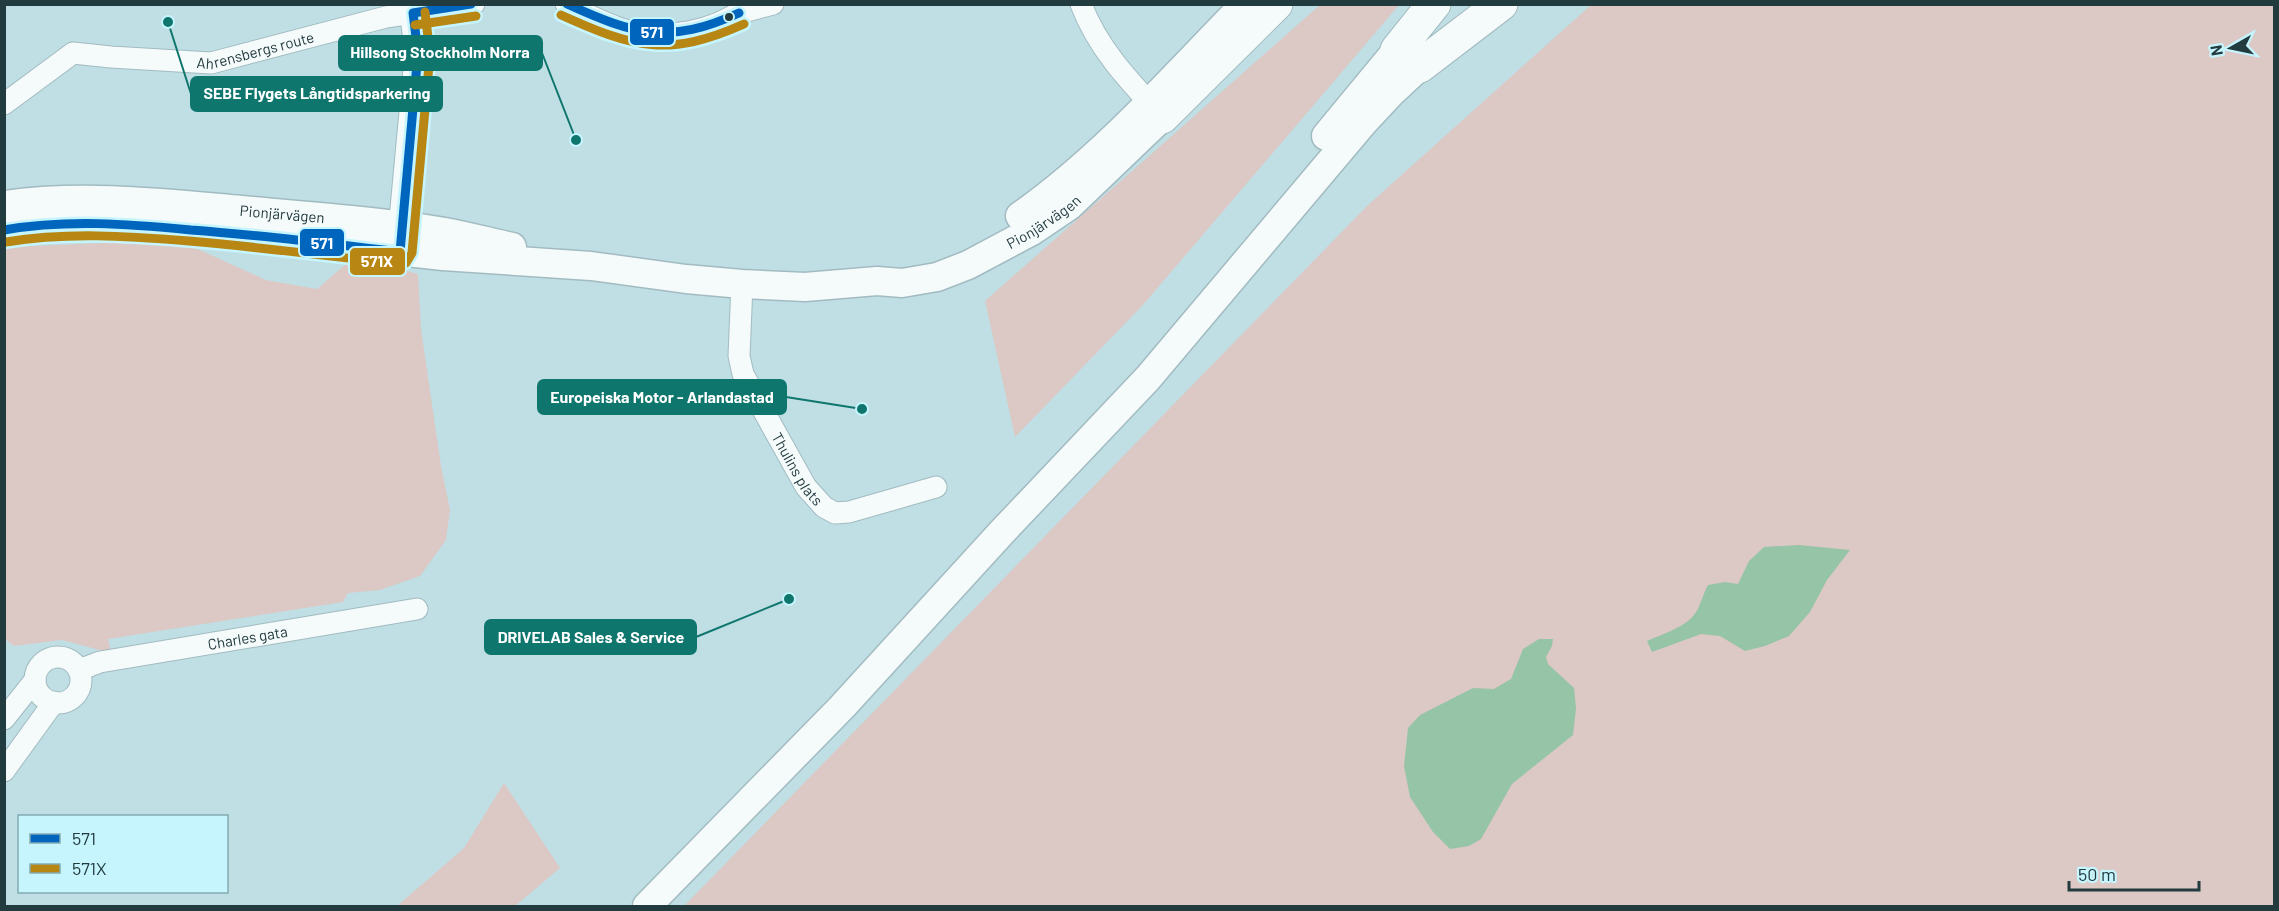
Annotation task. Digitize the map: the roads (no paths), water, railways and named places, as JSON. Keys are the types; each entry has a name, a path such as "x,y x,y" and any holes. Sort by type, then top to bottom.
{"highway":[{"path":"1155,110 1276,4"},
{"path":"1409,58 1434,4"},
{"path":"1409,58 1501,4"}],"main road":[{"name":"Pionjärvägen","path":"4,205 96,198 686,279 805,287 877,281 902,284 936,277 968,265 1000,250 1069,206 1245,4"},
{"path":"647,906 842,707 1002,531 1148,378 1363,123 1391,93 1409,58"},
{"name":"Pionjärvägen","path":"4,230 73,221 246,234 401,239"}],"street":[{"name":"Ahrensbergs route","path":"4,104 73,52 111,57 212,63 413,9 474,4"},
{"path":"566,4 620,28 660,35 696,30 719,23 745,9 773,4"},
{"path":"1081,4 1094,33 1106,52 1155,110"},
{"path":"401,239 417,62 413,9"},
{"name":"Thulins plats","path":"742,284 739,356 743,374 806,487 824,507 835,513 849,512 936,487"},
{"name":"Charles gata","path":"79,670 100,662 417,609"},
{"path":"4,719 35,680 38,668 51,658 60,657 74,663 79,670 81,685 69,700 54,702 41,695 35,680"},
{"path":"4,771 54,702"}],"place":[{"name":"SEBE Flygets Långtidsparkering","path":"168,22"},
{"name":"Hillsong Stockholm Norra","path":"576,140"},
{"name":"Europeiska Motor - Arlandastad","path":"862,409"},
{"name":"DRIVELAB Sales & Service","path":"789,599"}]}
